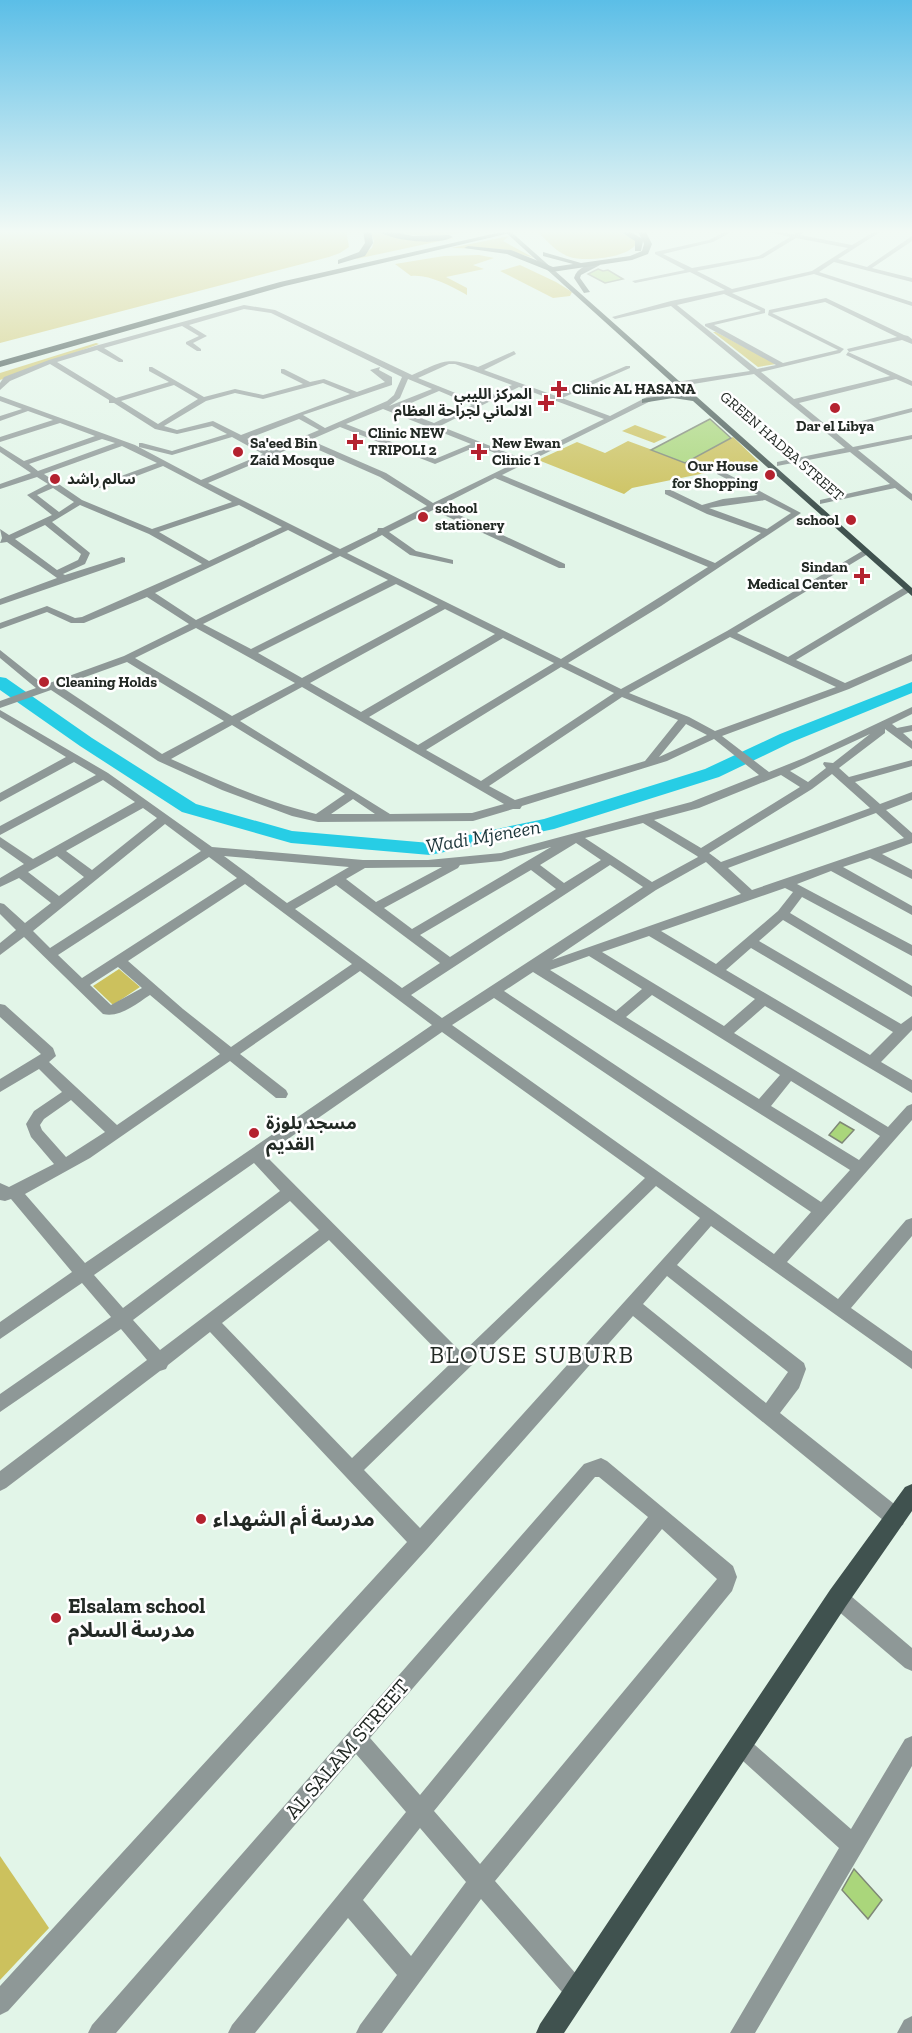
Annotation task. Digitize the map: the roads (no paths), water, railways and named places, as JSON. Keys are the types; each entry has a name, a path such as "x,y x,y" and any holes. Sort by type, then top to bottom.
{"highway":[{"path":"0,357 119,325"},
{"path":"0,364 138,325"}],"main road":[{"path":"618,325 698,400 818,503 867,552 906,583"},
{"name":"GREEN HADBA STREET","path":"623,325 682,383 780,464 818,503 906,583"},
{"path":"645,401 673,396 698,400"},
{"path":"549,2033 838,1599 912,1494"}],"street":[{"path":"175,325 51,362 8,379 1,384 0,388 152,450 168,453 238,436 298,417 298,414 390,383 389,379 374,370 384,366"},
{"path":"184,325 204,336 188,343 199,350"},
{"path":"300,325 384,366 477,404"},
{"path":"703,325 782,365"},
{"path":"703,325 754,372 831,431 912,498"},
{"path":"792,325 912,384"},
{"path":"881,325 908,337 912,342"},
{"path":"0,708 128,658 381,530 682,383 754,372 908,337"},
{"path":"98,347 121,361"},
{"path":"478,370 514,353"},
{"path":"51,362 158,427 177,432 213,423 267,453"},
{"path":"387,407 409,377 451,362 520,384 609,418"},
{"path":"558,398 628,367"},
{"path":"152,369 203,399"},
{"path":"284,371 308,384"},
{"path":"793,402 895,377"},
{"path":"158,427 203,399 238,391 263,397 308,384 327,382 357,394"},
{"path":"112,401 173,383"},
{"path":"434,426 520,384"},
{"path":"201,483 301,439 438,389"},
{"path":"1,398 132,447 621,693 685,719 715,735 767,776"},
{"path":"387,407 522,461"},
{"path":"1,418 30,408"},
{"path":"831,431 912,410"},
{"path":"298,417 324,430"},
{"path":"1,418 11,422"},
{"path":"0,440 61,420"},
{"path":"339,424 435,462 477,444"},
{"path":"19,427 27,431"},
{"path":"22,464 102,436"},
{"path":"780,464 912,437"},
{"path":"301,439 383,475 432,506 562,566"},
{"path":"0,487 120,444"},
{"path":"0,448 79,502 152,532 209,564"},
{"path":"102,486 162,464"},
{"path":"110,473 119,470 132,475"},
{"path":"720,472 797,513"},
{"path":"494,475 714,566"},
{"path":"53,485 30,495 57,515"},
{"path":"418,750 559,662 658,604 797,513 818,503 897,485"},
{"path":"668,492 701,508 767,532"},
{"path":"701,508 723,502 766,497"},
{"path":"3,537 74,508 79,502"},
{"path":"152,532 241,502"},
{"path":"45,521 86,553 86,558 82,562 61,576"},
{"path":"0,626 47,609 74,621 92,618 290,526"},
{"path":"381,530 413,553 450,562"},
{"path":"3,537 61,576"},
{"path":"481,786 621,693 730,633 867,552"},
{"path":"0,602 61,576 122,560"},
{"path":"251,653 396,580"},
{"path":"790,660 906,583"},
{"path":"148,593 197,625 251,653 516,806"},
{"path":"162,759 445,605"},
{"path":"730,633 845,687"},
{"path":"361,717 502,634"},
{"path":"0,653 45,689 162,759 226,788 292,812 318,818 390,819 473,818 516,806 663,759 737,724 845,687 912,657"},
{"path":"128,658 354,794 390,819"},
{"path":"0,708 104,775 165,818 442,1025 911,1358"},
{"path":"0,1331 83,1272 256,1156 442,1025 536,968 652,887 808,787 912,710"},
{"path":"644,765 657,754 685,719"},
{"path":"889,727 912,747"},
{"path":"50,954 210,851 363,864 461,861 501,857 695,805 889,727 912,728"},
{"path":"536,968 912,839 818,755"},
{"path":"0,798 75,757"},
{"path":"848,781 912,763"},
{"path":"781,770 808,787"},
{"path":"0,831 104,775"},
{"path":"318,818 354,794"},
{"path":"720,867 877,807 912,796"},
{"path":"0,883 142,803"},
{"path":"0,950 165,818"},
{"path":"645,819 704,855 750,896"},
{"path":"576,838 652,887"},
{"path":"411,935 576,838"},
{"path":"0,841 33,865"},
{"path":"58,851 91,876"},
{"path":"871,853 912,875"},
{"path":"401,995 609,860"},
{"path":"375,908 461,861"},
{"path":"286,908 363,864"},
{"path":"399,864 421,882"},
{"path":"531,864 564,889"},
{"path":"831,866 912,911"},
{"path":"20,872 58,902"},
{"path":"82,984 246,878"},
{"path":"337,879 450,964"},
{"path":"786,883 912,951"},
{"path":"718,970 782,914 795,901 801,890"},
{"path":"0,907 112,1011 150,989"},
{"path":"782,914 912,992"},
{"path":"649,930 912,1086"},
{"path":"750,942 907,1026 872,1062"},
{"path":"590,950 890,1135"},
{"path":"119,960 229,1055 281,1094"},
{"path":"160,1363 83,1272 5,1193 85,1154 361,964"},
{"path":"536,968 861,1169"},
{"path":"617,1017 652,987"},
{"path":"496,992 823,1212"},
{"path":"725,1033 765,998"},
{"path":"0,1009 48,1052 49,1056 0,1086"},
{"path":"41,1063 116,1133"},
{"path":"761,1107 790,1073"},
{"path":"63,1164 36,1133 33,1124 39,1115 71,1093"},
{"path":"776,1263 912,1110"},
{"path":"256,1156 462,1364"},
{"path":"351,1471 655,1178"},
{"path":"0,1404 123,1318 290,1192"},
{"path":"0,2003 420,1542 667,1268 710,1217"},
{"path":"840,1308 912,1225"},
{"path":"0,1482 160,1363 330,1231"},
{"path":"667,1268 798,1369 793,1382 767,1416"},
{"path":"633,1305 767,1416 896,1518"},
{"path":"212,1323 420,1542"},
{"name":"AL SALAM STREET","path":"100,2033 595,1467 607,1469 661,1516"},
{"path":"240,2033 661,1516 726,1573 725,1584 480,1882 368,2033"},
{"path":"838,1599 912,1660"},
{"path":"356,1738 576,1991"},
{"path":"740,1745 852,1845"},
{"path":"742,2033 912,1746"},
{"path":"349,1901 411,1974"},
{"path":"909,2033 912,2028"}],"waterway":[{"name":"Wadi Mjeneen","path":"0,682 86,742 189,808 291,837 430,849 547,825 712,773 786,738 912,687"}],"place":[{"name":"Clinic AL HASANA","path":"559,389"},
{"name":"المركز الليبي الالماني لجراحة العظام","path":"546,403"},
{"name":"Dar el Libya","path":"835,408"},
{"name":"Clinic NEW TRIPOLI 2","path":"355,442"},
{"name":"Sa'eed Bin Zaid Mosque","path":"238,452"},
{"name":"New Ewan Clinic 1","path":"479,452"},
{"name":"Our House for Shopping","path":"770,475"},
{"name":"سالم راشد","path":"55,479"},
{"name":"school stationery","path":"423,517"},
{"name":"school","path":"851,520"},
{"name":"Sindan Medical Center","path":"862,576"},
{"name":"Cleaning Holds","path":"44,682"},
{"name":"مسجد بلوزة القديم","path":"254,1133"},
{"name":"مدرسة أم الشهداء","path":"201,1519"},
{"name":"Elsalam school مدرسة السلام","path":"56,1618"}],"district":[{"name":"BLOUSE SUBURB","path":"532,1355"}]}
